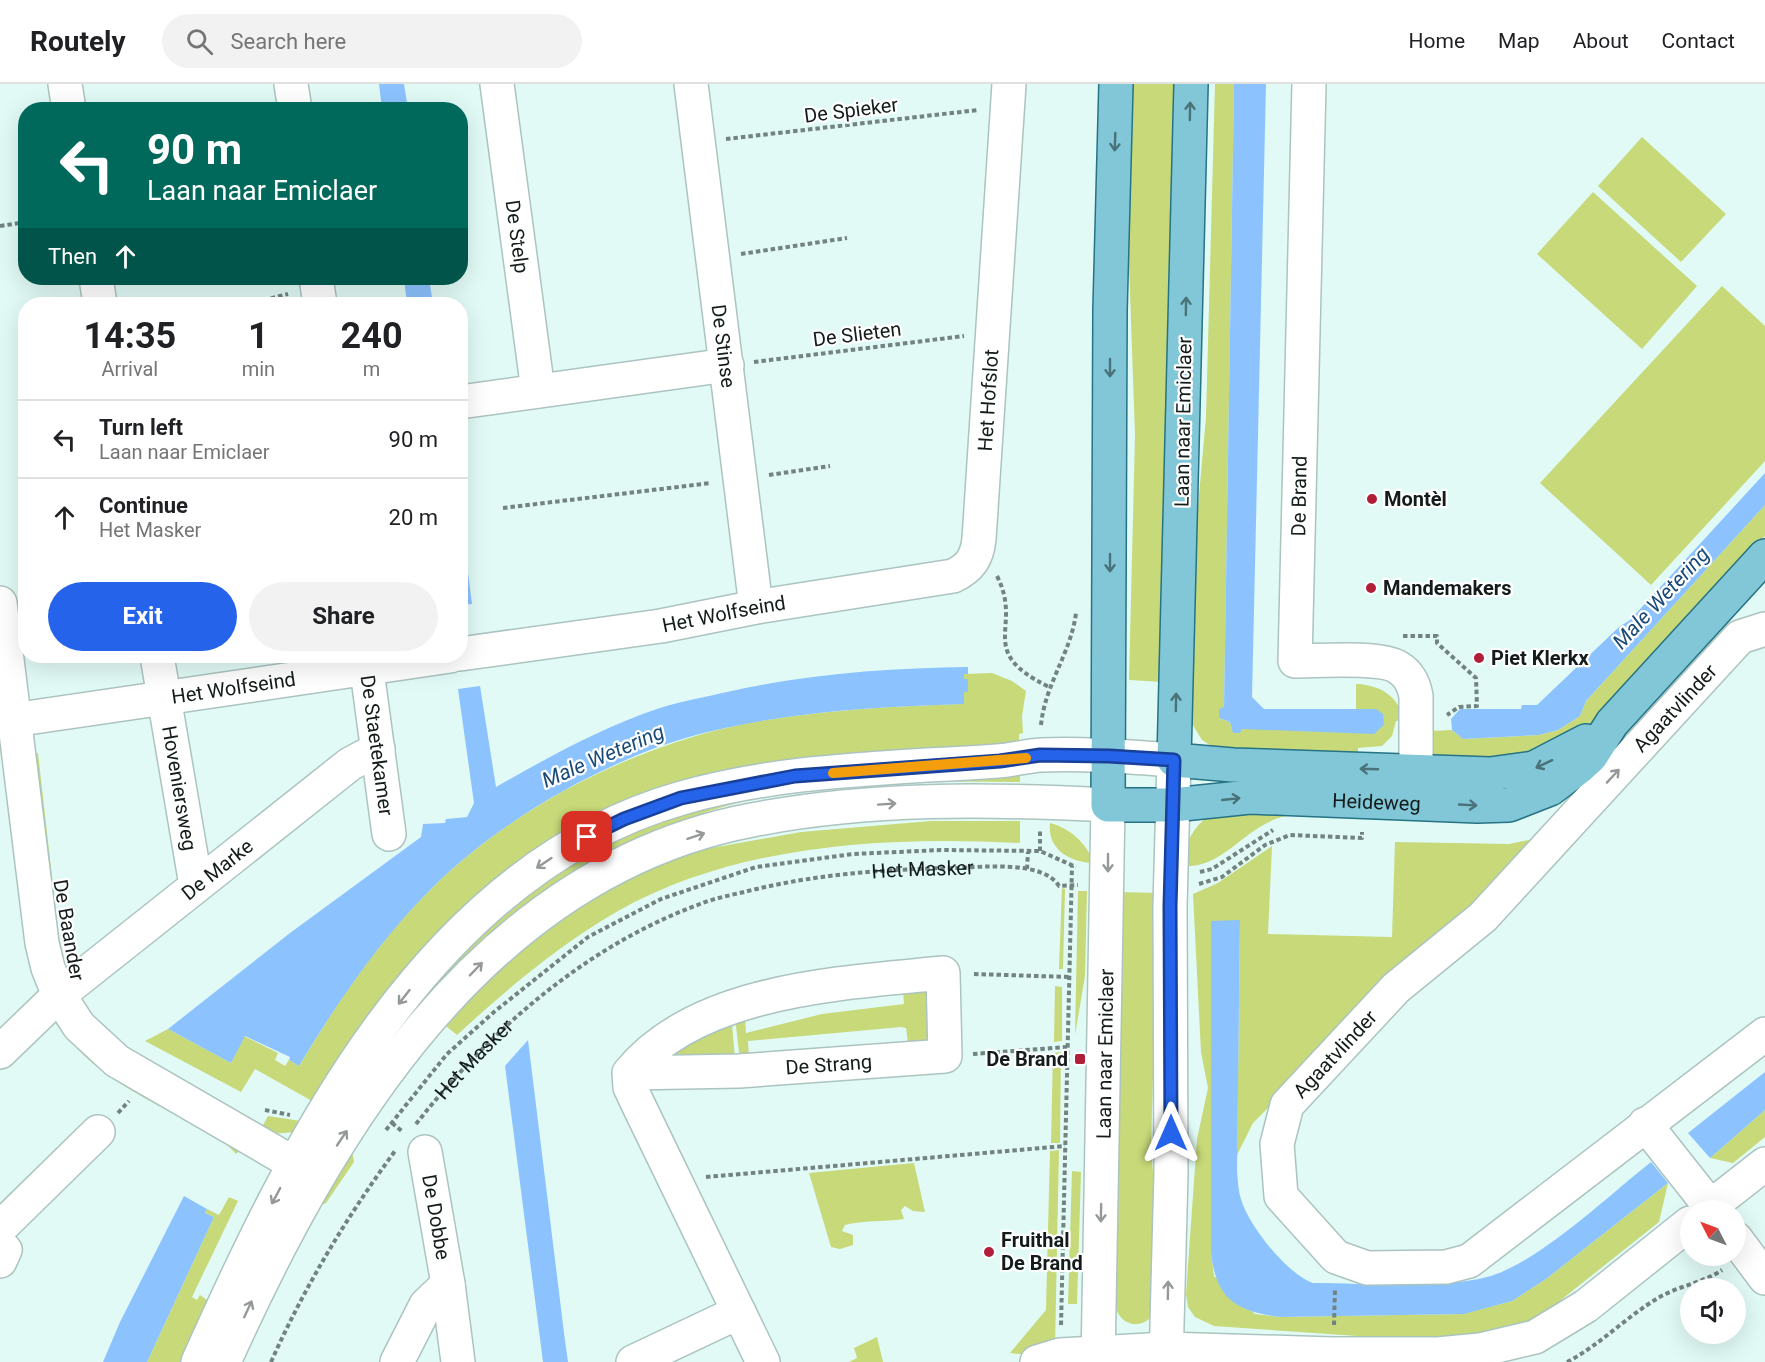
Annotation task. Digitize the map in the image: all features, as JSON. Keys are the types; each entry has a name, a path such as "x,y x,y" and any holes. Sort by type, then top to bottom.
{"main road":[{"name":"Laan naar Emiclaer","path":"1108,805 1110,322 1116,84"},
{"name":"Laan naar Emiclaer","path":"1174,760 1191,84"},
{"name":"Heideweg","path":"1108,805 1173,805 1250,797 1313,801 1362,800 1509,805 1550,789 1591,756 1612,723 1765,556"},
{"name":"Heideweg","path":"1174,760 1233,765 1490,774 1534,768 1580,745 1612,723"}],"street":[{"path":"65,84 68,102"},
{"path":"291,84 294,102"},
{"name":"De Stelp","path":"497,84 538,391"},
{"name":"De Stinse","path":"691,84 756,607"},
{"name":"De Brand","path":"1308,84 1295,661 1387,663 1408,676 1414,684 1417,710"},
{"name":"Het Hofslot","path":"977,555 1008,96"},
{"path":"468,401 727,365"},
{"name":"Het Wolfseind","path":"472,652 661,626 756,607 953,576 966,570 977,555"},
{"name":"De Baander","path":"0,603 8,721 42,943 48,969 58,995 79,1026 117,1061 305,1170"},
{"name":"Agaatvlinder","path":"1764,629 1740,637 1483,917 1396,988 1287,1105 1276,1144 1281,1196 1336,1257 1367,1268 1446,1267 1469,1261 1765,1034"},
{"name":"Hoveniersweg","path":"158,663 196,885"},
{"name":"Het Wolfseind","path":"8,721 360,663"},
{"name":"De Staetekamer","path":"366,663 389,834"},
{"path":"1416,802 1417,710"},
{"name":"De Marke","path":"0,1052 58,995 350,764 378,749"},
{"path":"224,1362 305,1170 318,1122 383,1023 429,965 471,919 516,882 569,846 624,819 681,798 795,776 1000,761 1040,755 1174,760"},
{"name":"Laan naar Emiclaer","path":"1166,1355 1171,1173 1174,760"},
{"path":"198,1362 272,1204 305,1170 436,1011 480,964 513,934 558,900 640,855 750,820 830,807 937,802 1108,805"},
{"name":"Laan naar Emiclaer","path":"1098,1357 1108,805"},
{"path":"763,1362 630,1087 628,1073 657,1045 715,1013 790,993 855,982 943,973 945,1056"},
{"name":"De Strang","path":"628,1073 739,1071 945,1056"},
{"path":"1646,1124 1696,1200"},
{"path":"0,1228 98,1132"},
{"name":"De Dobbe","path":"410,1144 448,1284 458,1362"},
{"path":"1721,1200 1765,1164"},
{"path":"1049,1359 1166,1355 1438,1354 1480,1350 1534,1337 1586,1306 1680,1233"},
{"path":"0,1244 5,1250 0,1262"},
{"path":"1746,1253 1765,1278"},
{"name":"De Dobbe","path":"397,1362 426,1305 448,1284"},
{"path":"633,1362 739,1312"}],"path":[{"name":"De Spieker","path":"698,143 1008,96"},
{"path":"0,226 18,223"},
{"path":"713,258 848,238"},
{"path":"281,297 318,289"},
{"name":"De Slieten","path":"727,365 991,332"},
{"path":"503,508 831,466"},
{"path":"977,555 992,568 1004,591 1005,643 1009,659 1019,670 1049,687"},
{"path":"1392,635 1437,636 1437,643 1476,678 1477,706 1459,707 1445,716 1442,726 1417,710"},
{"path":"1172,880 1192,886 1222,877 1265,844 1290,835 1362,838 1362,800"},
{"path":"1172,880 1212,869 1268,831 1277,829"},
{"name":"Het Masker","path":"392,1123 447,1054 494,1012 588,936 661,899 756,867 853,855 941,850 1040,851 1072,866 1071,884"},
{"path":"1027,869 1028,852"},
{"name":"Het Masker","path":"271,1362 293,1314 335,1239 410,1144 448,1084 488,1043 534,1002 600,952 651,924 702,903 792,880 902,868 1027,869 1055,880 1059,886 1071,884 1108,886"},
{"path":"1049,1359 1065,1146 1071,884"},
{"path":"943,973 1069,978"},
{"path":"945,1056 1074,1046"},
{"path":"260,1110 318,1122"},
{"path":"694,1179 1065,1146"},
{"path":"1567,1362 1608,1337 1657,1299 1685,1284 1714,1275 1722,1266"},
{"path":"1334,1327 1335,1278"}],"green space":[{"path":"1130,84 1176,84 1162,682 1129,680 1135,435 1127,207"},
{"path":"1215,84 1234,84 1224,708 1219,709 1219,718 1230,722 1233,732 1240,733 1241,729 1376,709 1356,710 1356,684 1373,687 1393,698 1404,720 1396,721 1392,736 1382,746 1358,748 1358,754 1216,749 1202,740 1191,722 1194,551 1206,417"},
{"path":"1642,137 1726,214 1681,262 1598,186"},
{"path":"1593,192 1697,286 1642,349 1537,254"},
{"path":"1722,286 1765,326 1765,461 1651,585 1540,483"},
{"path":"1765,505 1765,536 1588,726 1508,762 1488,757 1437,757 1434,754 1431,745 1431,731 1452,730 1463,739 1539,735 1558,730 1580,716 1586,701"},
{"path":"992,673 1012,681 1026,691 1022,716 1023,733 1019,734 1019,747 953,757 560,838 321,1106 255,1069 241,1092 145,1041 168,1029 231,1063 244,1036 278,1053 275,1060 285,1066 289,1060 299,1066 361,971 415,905 469,855 505,827 545,802 586,779 629,760 672,743 716,730 760,721 836,711 963,704 964,692 968,691 968,679 964,679 964,674"},
{"path":"38,753 56,912 53,913 33,754"},
{"path":"1020,770 1020,782 880,783 775,794 694,816 648,836 604,859 562,886 484,949 416,1021 345,1120 334,1113 390,1027 455,945 501,902 543,870 584,844 643,817 698,801 814,779"},
{"path":"1220,810 1300,815 1273,820 1211,860 1198,865 1184,866 1186,848 1193,832 1205,819"},
{"path":"1300,815 1322,815 1357,818"},
{"path":"931,821 1020,821 1020,843 918,841 866,844 814,849 762,858 712,871 664,889 596,924 534,969 457,1035 446,1026 518,939 678,854 801,832"},
{"path":"1050,823 1065,829 1077,838 1095,863 1077,861 1062,853 1052,841"},
{"path":"1539,838 1253,1123 1237,1155 1240,921 1211,921 1211,1252 1214,1276 1255,1314 1280,1317 1463,1314 1512,1301 1546,1279 1668,1183 1659,1222 1542,1315 1527,1323 1444,1342 1214,1326 1195,1317 1188,1307 1186,1294 1197,1139 1208,1088 1201,1052 1193,894 1218,883 1272,846 1268,934 1392,937 1395,842 1509,844"},
{"path":"1062,888 1065,889 1063,969 1059,969"},
{"path":"1078,891 1087,891 1085,976 1075,1035"},
{"path":"1118,892 1158,893 1151,1148 1158,1234 1151,1317 1140,1324 1128,1323 1123,1319 1116,1309 1115,1302"},
{"path":"1055,986 1062,987 1062,1041 1054,1042"},
{"path":"903,988 926,990 933,997 928,1040 921,1045 908,1043 906,1028 901,1027 748,1041 749,1058 740,1061 735,1017 745,1017 746,1033 822,1014 904,1004"},
{"path":"57,1018 241,1149 236,1154 209,1132 142,1097 110,1076 80,1052 54,1021"},
{"path":"732,1024 735,1059 672,1056 672,1049"},
{"path":"1061,1052 1060,1143 1051,1143 1053,1053"},
{"path":"1765,1110 1765,1137 1733,1163 1710,1158"},
{"path":"268,1116 301,1121 296,1132 271,1134 261,1129"},
{"path":"347,1145 352,1151 354,1162 326,1203 321,1205"},
{"path":"1059,1150 1055,1347 1027,1353 1010,1353 1046,1310 1050,1151"},
{"path":"914,1163 925,1212 913,1211 905,1206 901,1210 904,1219 845,1225 842,1231 853,1235 853,1245 840,1249 831,1247 809,1173"},
{"path":"1072,1171 1081,1172 1077,1304 1068,1304"},
{"path":"229,1197 238,1201 192,1297 197,1300 200,1295 207,1300 190,1362 147,1362 214,1217 205,1213 207,1209 219,1215"},
{"path":"877,1337 883,1362 849,1362 857,1358 854,1348"}],"water":[{"path":"379,84 404,84 407,102 381,102"},
{"path":"1234,84 1266,84 1252,697 1264,709 1376,709 1383,714 1384,725 1374,734 1242,729 1240,733 1233,733 1230,722 1219,718 1219,709 1224,707"},
{"path":"405,285 430,285 432,297 406,297"},
{"name":"Male Wetering","path":"1765,473 1765,505 1586,701 1580,716 1558,730 1539,735 1463,739 1452,730 1451,719 1460,709 1521,709 1522,705 1537,705 1619,627 1630,620"},
{"path":"468,573 472,604 468,604"},
{"name":"Male Wetering","path":"968,667 968,674 964,674 964,679 968,679 968,692 964,692 964,704 825,712 723,729 656,748 588,778 554,796 490,838 461,861 415,905 361,971 299,1066 289,1060 290,1057 245,1036 231,1063 168,1029 290,933 421,837 423,824 445,823 446,819 467,817 474,803 458,689 480,686 496,787 597,733 677,703 817,676"},
{"path":"1240,920 1237,1171 1239,1192 1245,1210 1260,1235 1292,1270 1303,1278 1313,1283 1424,1285 1487,1277 1507,1270 1550,1244 1651,1162 1668,1183 1546,1279 1512,1301 1464,1314 1280,1317 1251,1311 1230,1300 1218,1281 1211,1252 1211,921"},
{"path":"528,1040 568,1362 543,1362 505,1066"},
{"path":"1765,1072 1765,1110 1710,1158 1688,1133"},
{"path":"184,1196 207,1209 205,1213 214,1217 147,1362 103,1362 120,1322"}],"slow traffic":[{"path":"833,773 1026,758"}],"place":[{"name":"Montèl","path":"1372,499"},
{"name":"Mandemakers","path":"1371,588"},
{"name":"Piet Klerkx","path":"1479,658"},
{"name":"De Brand","path":"1080,1059"},
{"name":"Fruithal De Brand","path":"989,1252"}],"route":[{"path":"587,837 624,819 681,798 737,785 795,776 1000,761 1040,755 1174,760 1170,906 1171,1133"}]}
